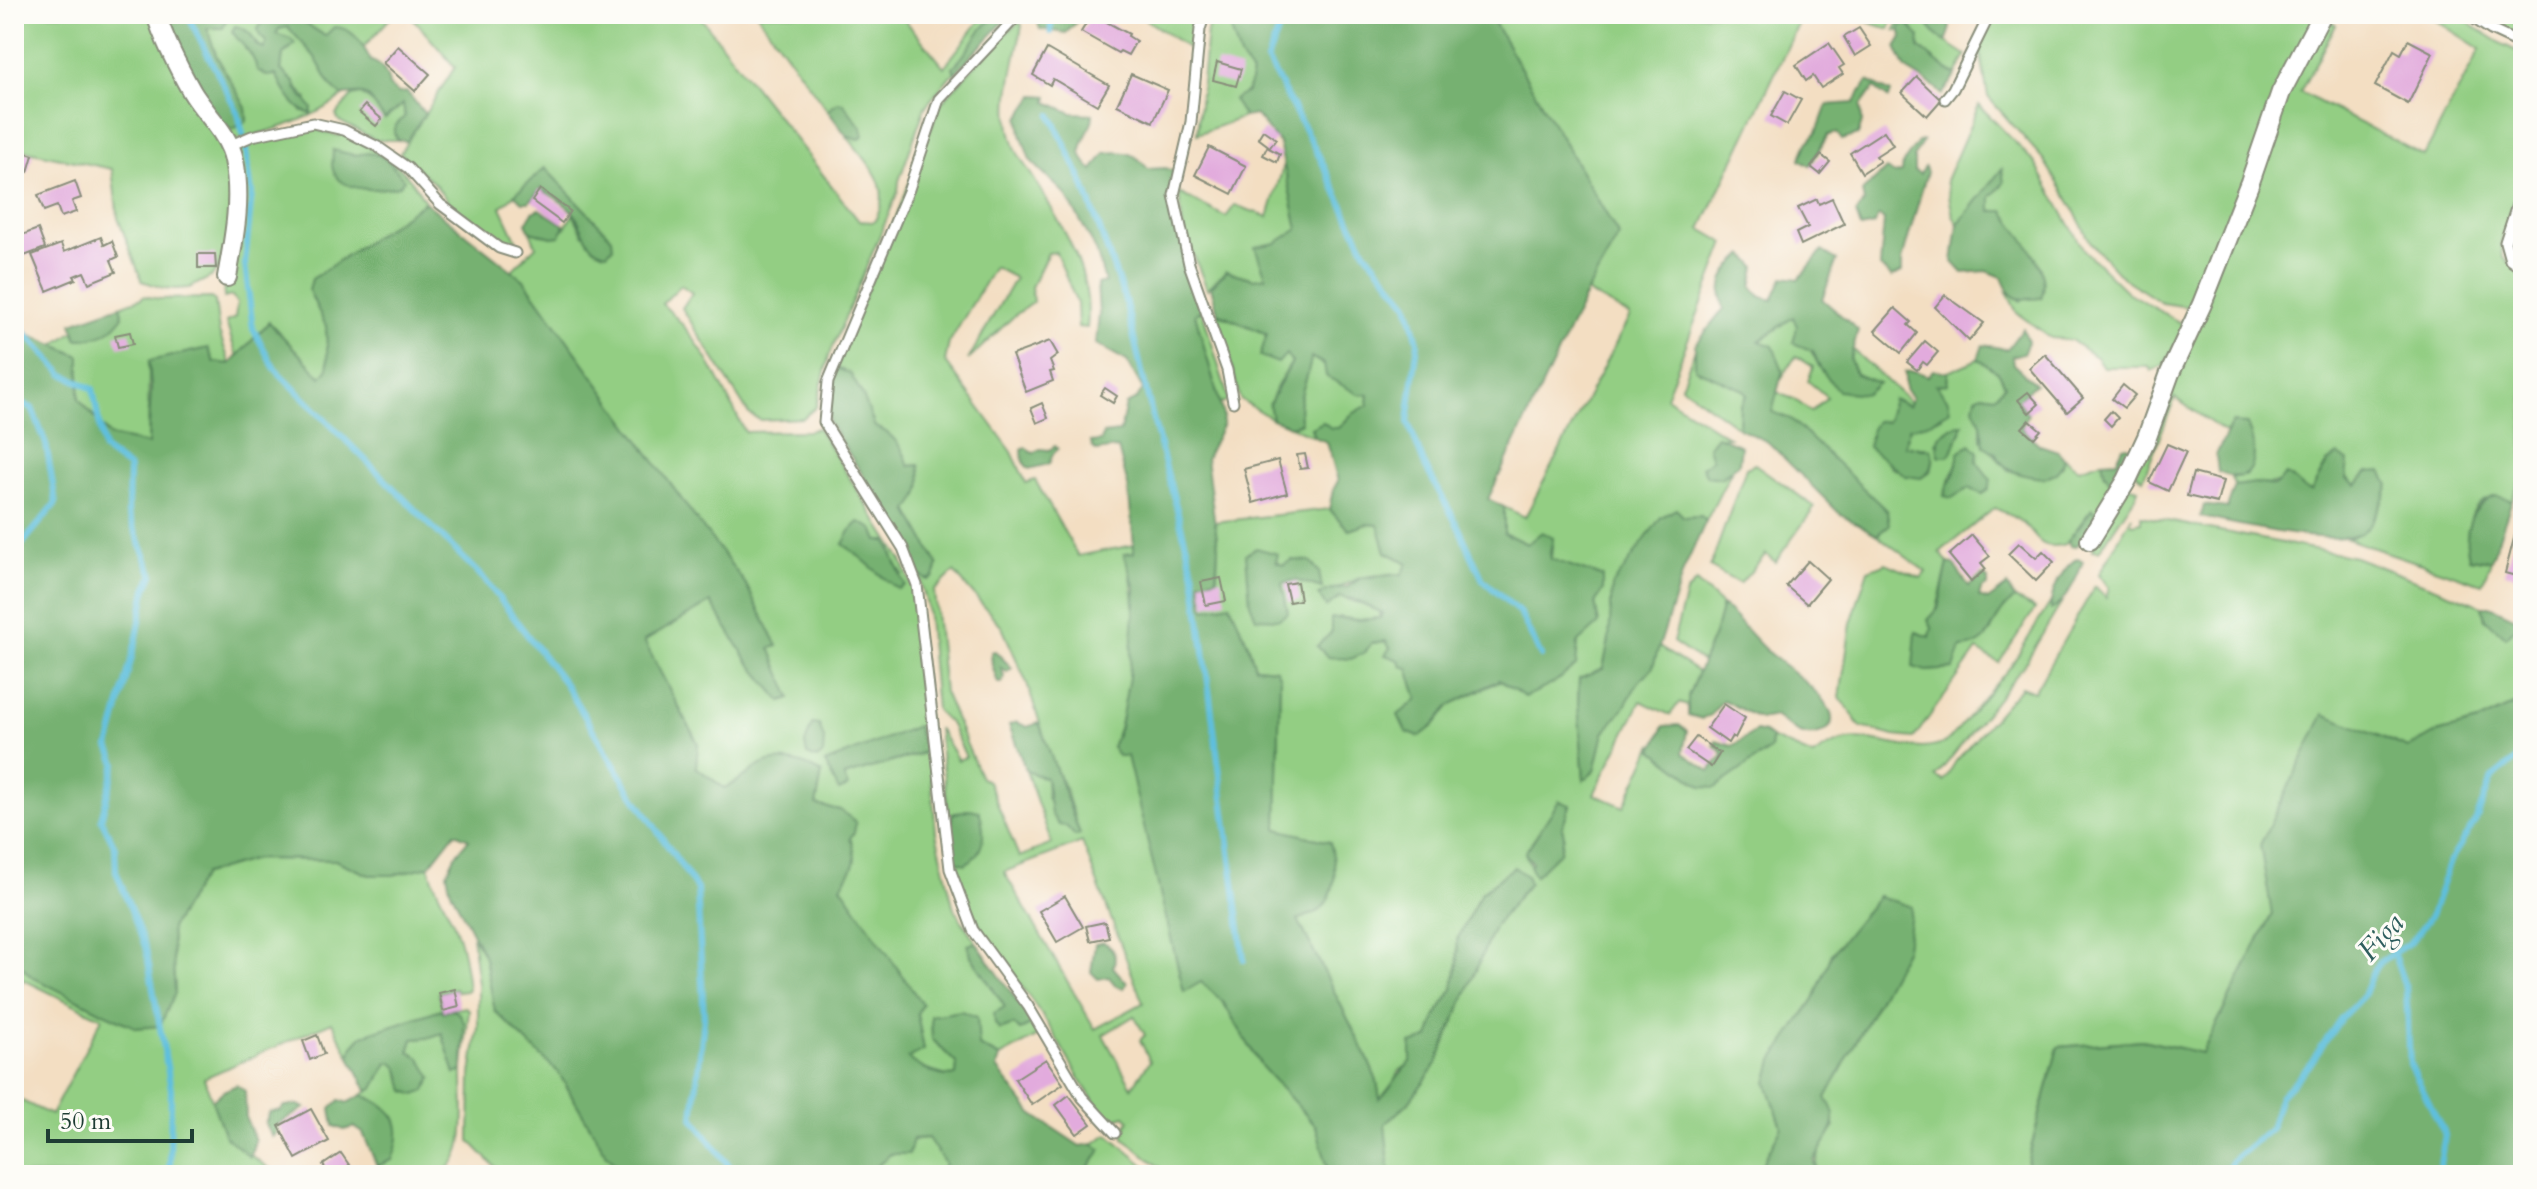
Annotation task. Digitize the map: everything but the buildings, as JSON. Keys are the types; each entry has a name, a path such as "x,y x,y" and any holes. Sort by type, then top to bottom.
{"street":[{"path":"156,14 192,92 234,158 238,200 227,277"},
{"path":"2090,540 2127,480 2147,437 2170,373 2202,304 2250,182 2281,92 2322,14"}],"lane":[{"path":"1019,14 939,99 909,189 828,382 824,422 903,548 917,585 950,869 973,930 1028,1006 1082,1097 1115,1133"},
{"path":"1205,14 1200,29 1191,122 1174,195 1189,264 1227,370 1233,402"},
{"path":"1945,99 1990,14"},
{"path":"2467,14 2523,45"},
{"path":"229,146 252,136 313,123 344,130 378,147 408,168 440,204 499,248 515,253"},
{"path":"2523,187 2505,242 2510,260 2523,269"}],"green space":[{"path":"14,14 153,14 214,127 232,179 229,238 219,268 211,277 189,288 176,289 142,281 118,218 112,169 23,150 14,168"},
{"path":"164,14 224,14 226,20 223,28 207,28 216,55 246,108 247,121 231,130 216,119 198,90"},
{"path":"224,14 272,14 260,36 267,42 264,49 242,28 245,49 253,54 259,71 276,75 302,111 307,99 281,70 283,54 290,50 291,39 275,34 279,29 288,27 310,50 334,87 345,95 305,118 233,141 221,123 231,130 247,121 246,108 216,55 207,27 223,28 226,20"},
{"path":"272,14 309,14 302,21 325,36 334,27 352,34 371,61 384,70 389,86 398,93 407,92 425,114 407,141 398,140 394,133 396,125 405,116 403,104 385,119 366,96 341,95 331,86 315,57 288,27 279,29 276,34 291,39 295,44 283,54 281,70 295,83 312,108 311,114 294,103 276,75 267,76 257,70 250,54 232,31 235,26 242,28 251,35 256,45 264,49 267,42 258,29"},
{"path":"309,14 394,14 364,47 353,34 326,36 302,21"},
{"path":"409,14 698,14 859,221 874,222 882,197 876,176 846,135 854,139 832,105 828,111 757,14 900,14 944,67 985,14 1000,14 981,32 953,67 955,73 925,107 898,192 829,356 816,407 803,418 760,420 749,414 682,308 692,293 681,285 662,304 700,347 745,432 809,431 818,428 902,561 913,589 936,833 954,909 976,942 971,956 1006,1008 1000,1011 1020,1030 1033,1024 1042,1034 1000,1057 979,1046 974,1018 961,1011 931,1016 932,1039 957,1064 956,1074 951,1077 920,1068 907,1058 924,1050 917,1014 841,886 850,838 840,810 816,806 822,773 759,766 736,784 724,788 696,767 698,743 644,642 711,602 747,660 781,700 790,698 769,648 777,646 745,583 524,280 511,271 536,246 530,231 552,237 564,229 573,214 583,234 603,253 545,168 501,207 516,239 511,244 493,239 455,211 434,183 400,153 455,67","holes":["873,529 878,541 891,547 893,560 903,574 883,578 866,560 843,544","917,727 924,749 928,752 843,776 825,763"]},
{"path":"1000,14 1011,14 955,73 953,67 980,32"},
{"path":"1041,14 1078,14 1075,24 1066,33 1040,29 1037,19"},
{"path":"1138,14 1201,14 1194,52"},
{"path":"1212,14 1226,14 1240,57 1252,74 1247,92 1234,100 1244,117 1197,134 1207,31"},
{"path":"1226,14 1489,14 1619,236 1587,292 1488,499 1504,507 1504,533 1527,544 1542,532 1553,538 1551,559 1603,577 1603,590 1595,603 1599,624 1578,643 1576,666 1551,685 1525,697 1499,680 1450,705 1433,726 1419,737 1406,732 1398,715 1418,699 1408,668 1401,666 1399,660 1385,655 1390,648 1386,641 1372,643 1364,653 1351,659 1328,657 1317,646 1331,633 1331,618 1380,618 1383,613 1340,597 1326,607 1319,595 1347,587 1361,578 1402,574 1408,563 1386,552 1378,525 1367,524 1349,530 1329,509 1338,481 1327,442 1314,437 1311,428 1323,422 1331,428 1339,428 1351,415 1368,405 1369,395 1358,394 1326,376 1324,364 1311,357 1299,406 1301,423 1290,426 1272,419 1269,404 1292,362 1286,354 1278,363 1260,356 1267,334 1218,313 1211,287 1226,271 1254,279 1266,277 1255,247 1276,243 1298,229 1279,143 1256,115 1244,117 1233,100 1247,92 1252,74 1240,57"},
{"path":"1489,14 1803,14 1701,229 1725,243 1666,397 1729,437 1717,437 1721,478 1731,472 1706,521 1701,516 1684,517 1609,640 1603,669 1579,680 1584,779 1595,771 1603,733 1639,681 1652,669 1659,647 1698,672 1688,696 1688,706 1679,703 1670,715 1641,701 1594,794 1624,807 1653,744 1653,750 1702,787 1764,755 1770,749 1771,738 1813,756 1838,742 1860,739 1913,747 1938,746 1949,740 2011,666 2050,603 2051,609 2062,602 2024,665 1936,777 1944,781 1956,761 2021,687 2034,692 2095,586 2106,598 2109,588 2099,574 2132,516 2130,521 2133,524 2141,522 2141,516 2355,557 2482,606 2485,619 2516,627 2518,619 2523,622 2523,701 2478,722 2433,734 2408,748 2373,733 2267,883 2272,914 2202,1053 2142,1040 2058,1047 2027,1163 2027,1175 1817,1175 1818,1156 1835,1127 1825,1098 1906,948 1878,896 1832,954 1814,999 1799,1020 1767,1083 1782,1127 1757,1175 1390,1175 1384,1124 1408,1103 1436,1065 1494,927 1529,883 1514,867 1481,893 1457,940 1458,963 1453,989 1436,1016 1429,1038 1412,1062 1398,1072 1393,1085 1380,1100 1377,1081 1366,1055 1298,920 1330,842 1277,829 1280,677 1276,669 1255,667 1248,644 1205,609 1200,581 1217,577 1215,522 1329,509 1349,530 1367,524 1379,525 1386,552 1408,563 1402,574 1365,577 1328,590 1380,611 1380,618 1359,620 1339,617 1331,633 1317,646 1364,653 1372,643 1386,641 1390,648 1386,654 1399,660 1401,666 1408,667 1418,699 1433,726 1450,705 1577,643 1598,624 1595,603 1603,590 1551,559 1553,538 1527,544 1504,533 1504,507 1525,517 1630,316 1587,292 1618,235","holes":["1559,802 1570,806 1562,827 1564,836 1535,876 1525,853"]},
{"path":"1843,14 1896,14 1889,29"},
{"path":"1903,14 1918,14 1937,36 1966,55 1956,75 1942,69 1900,27 1901,31 1895,30"},
{"path":"1918,14 1938,14 1949,20 1950,31 1946,42 1937,36"},
{"path":"1994,14 2317,14 2194,308 2162,303 2122,277 2091,243 2043,159 1988,97 1980,50 1963,87 1959,85"},
{"path":"2426,14 2454,14 2523,54 2523,172 2501,242 2503,257 2523,271 2523,473 2512,500 2486,500 2473,512 2469,558 2491,561 2482,584 2347,539 2364,531 2357,485 2327,463 2311,491 2301,489 2292,477 2270,484 2235,486 2232,478 2242,476 2232,423 2226,433 2175,398 2143,479 2135,472 2286,92 2324,18 2336,25 2300,92 2424,156 2480,49"},
{"path":"2476,14 2523,14 2523,35 2520,40"},
{"path":"1019,22 1022,25 1010,86 1010,131 1019,155 1073,249 1085,287 1087,328 1078,327 1077,304 1056,252 1048,253 1031,287 1033,302 968,360 1015,278 994,267 949,343 945,361 1012,452 1026,483 1035,480 1078,556 1134,545 1134,553 1124,554 1133,596 1133,650 1125,705 1112,747 1127,755 1184,991 1201,981 1223,1002 1262,1067 1316,1126 1330,1175 1169,1175 1124,1138 1123,1130 1129,1120 1125,1116 1110,1121 1091,1096 1043,1017 979,924 968,905 953,863 952,814 951,835 938,728 958,760 966,757 951,725 936,710 927,606 919,575 928,580 933,577 938,565 908,510 919,465 909,466 905,455 875,427 859,390 836,368 941,103 995,43","holes":["954,572 1002,627 1027,683 1080,835 1075,836 1047,798 1046,778 1026,771 1052,844 1019,857 988,781 981,778 944,692 934,591","1082,842 1143,1003 1095,1029 1004,872","1134,1016 1145,1035 1140,1040 1150,1061 1132,1087 1103,1035"]},
{"path":"1907,23 1920,37 1919,48 1956,75 1942,95 1906,69 1896,47 1902,37 1900,27"},
{"path":"1868,81 1891,93 1889,99 1874,88 1861,106 1862,122 1858,135 1842,140 1837,133 1828,135 1810,166 1800,160 1807,143 1817,132 1827,105 1854,103"},
{"path":"361,94 374,104 385,119 403,104 405,116 394,134 398,140 376,140 339,121 336,115 352,96"},
{"path":"1035,95 1048,96 1047,102 1072,113 1093,114 1081,149 1085,162 1093,170 1105,153 1118,152 1134,156 1148,169 1166,168 1173,171 1175,177 1171,194 1202,310 1195,314 1223,415 1222,426 1206,458 1218,547 1216,578 1200,581 1205,609 1230,604 1255,667 1276,669 1280,677 1277,829 1330,842 1335,868 1327,902 1319,911 1298,920 1366,1055 1377,1081 1380,1099 1411,1062 1411,1044 1429,1038 1436,1016 1453,989 1458,963 1457,940 1481,893 1514,867 1526,876 1529,883 1494,927 1436,1065 1408,1103 1385,1124 1390,1175 1330,1175 1316,1126 1262,1067 1223,1002 1201,982 1184,992 1127,756 1118,756 1112,747 1120,727 1129,677 1135,588 1124,554 1134,553 1134,545 1128,486 1118,448 1096,451 1091,442 1101,441 1103,434 1120,432 1126,404 1137,399 1143,389 1127,361 1096,344 1099,314 1097,284 1105,282 1096,250 1065,194 1030,160 1019,118"},
{"path":"837,102 843,103 861,127 863,135 860,139 846,135 828,111"},
{"path":"1979,105 2035,163 2084,250 2127,292 2186,326 2164,365 2151,371 2149,367 2103,367 2097,358 2071,340 2051,338 2017,313 2007,292 2021,301 2041,268 2004,211 1991,211 1991,197 2001,170 1958,224 1953,216 1946,180"},
{"path":"310,128 339,136 342,133 380,153 409,177 425,202 312,279 309,291 326,326 328,368 321,377 269,322 237,357 226,322 235,318 237,303 232,296 224,298 236,151 243,143 283,138"},
{"path":"1923,141 1914,156 1914,171 1920,174 1925,167 1927,172 1902,260 1902,272 1892,277 1880,267 1884,220 1879,216 1873,225 1861,228 1856,214 1864,202 1862,192 1886,169 1895,174 1902,172 1903,163 1918,142"},
{"path":"333,150 354,155 379,155 404,179 399,186 372,189 353,187 338,178 333,170"},
{"path":"1284,164 1299,229 1271,254 1267,277 1254,279 1226,271 1207,289 1183,228 1179,193 1226,217 1235,205 1268,217"},
{"path":"545,168 612,238 613,247 607,253 589,243 572,211 553,196 541,189 529,202 523,202 514,195"},
{"path":"2002,169 2004,183 1991,197 1991,211 2004,211 2033,253 2043,276 2041,298 2016,297 2008,290 2002,277 1987,271 1963,273 1953,262 1958,224"},
{"path":"2523,200 2523,231 2517,253 2523,254 2523,263 2515,259 2509,244"},
{"path":"425,202 524,280 745,583 778,646 770,648 791,698 781,701 747,660 711,602 644,641 698,744 696,767 724,788 772,761 798,763 822,773 816,805 840,810 856,822 850,838 855,853 854,864 841,886 922,1004 917,1014 924,1050 908,1058 930,1072 956,1075 957,1064 932,1039 931,1016 961,1011 977,1017 979,1046 1000,1057 997,1068 1032,1114 1080,1146 1093,1144 1101,1150 1083,1175 941,1175 945,1164 928,1138 913,1139 909,1154 890,1154 868,1175 628,1175 607,1155 558,1072 495,1011 485,958 450,889 447,873 455,856 469,839 455,833 429,866 393,875 369,875 335,860 255,859 204,874 171,928 175,993 160,1026 137,1028 106,1014 32,977 14,959 14,315 28,334 80,356 79,399 110,436 148,444 149,361 208,348 214,362 230,364 269,322 321,377 328,368 326,326 309,291 312,279"},
{"path":"539,209 564,225 560,236 530,231 526,223"},
{"path":"1822,251 1837,260 1822,299 1858,330 1850,359 1855,374 1879,383 1866,394 1838,391 1820,368 1813,351 1793,343 1797,327 1793,317 1759,341 1773,346 1783,370 1772,412 1791,419 1887,511 1889,525 1877,535 1839,513 1768,442 1739,428 1740,406 1747,395 1744,390 1695,369 1695,345 1724,309 1721,292 1724,278 1744,254 1756,267 1752,287 1761,297 1773,300 1783,277 1799,279"},
{"path":"143,296 160,299 211,298 215,301 219,332 230,364 149,361 148,445 110,436 79,399 80,356 54,345 73,332 77,339 88,339 123,316 120,306"},
{"path":"120,306 123,316 109,331 91,338 77,339 72,323"},
{"path":"1202,310 1229,401 1220,403 1195,314"},
{"path":"1218,314 1264,333 1266,339 1261,356 1286,354 1292,362 1273,396 1272,419 1240,399"},
{"path":"1793,317 1820,368 1878,384 1856,374 1850,360 1852,349 1910,402 1908,407 1893,399 1887,422 1884,457 1892,468 1921,478 1931,471 1934,458 1905,446 1909,428 1942,417 1935,384 1947,384 1948,372 1978,359 1999,373 2005,386 1995,396 1982,394 1974,407 1981,423 1981,439 2008,470 2021,474 2061,468 2064,458 2079,469 2102,461 2105,475 2118,483 2098,516 2091,510 2065,544 2043,544 2020,521 1995,508 1940,552 1948,563 1930,637 1917,633 1926,671 1953,669 1961,648 1991,631 2003,606 2015,599 2035,609 1999,663 1977,650 1914,738 1861,727 1840,697 1851,623 1868,570 1886,563 1921,578 1926,572 1877,535 1889,525 1772,412 1777,393 1794,399 1811,412 1827,397 1808,381 1813,367 1796,356 1781,379 1783,370 1759,342","holes":["1951,427 1961,432 1955,438 1953,450 1936,444 1939,436","1959,453 1969,488 1952,498 1944,495"]},
{"path":"2023,328 2028,342 2023,353 2012,356 2013,364 2035,384 2017,401 2028,414 2021,428 2040,445 2058,451 2064,458 2057,472 2046,477 2029,476 2012,470 1996,453 1984,446 1981,423 1974,407 1976,397 1982,394 1995,396 2005,385 1999,373 1978,359 1983,345 2007,349"},
{"path":"1695,349 1696,369 1744,390 1747,395 1740,406 1739,428 1681,386"},
{"path":"1311,357 1369,395 1368,405 1351,415 1339,428 1311,428 1314,437 1290,426 1301,423 1299,406"},
{"path":"836,368 850,373 875,427 896,442 909,466 919,465 920,489 908,510 938,565 934,577 928,580 919,575 904,540 829,422 830,389"},
{"path":"1933,370 1948,372 1947,384 1936,385 1948,400 1950,410 1929,423 1909,428 1905,446 1931,449 1933,462 1921,478 1906,476 1868,447 1871,429 1876,421 1887,422 1893,399 1908,406 1912,398 1905,389 1905,372 1915,371 1928,376"},
{"path":"2232,423 2247,424 2253,445 2252,465 2242,476 2218,472 2216,455"},
{"path":"1963,424 1948,456 1939,456 1938,443 1942,434"},
{"path":"1717,436 1741,446 1739,463 1721,478 1707,476 1702,467 1712,459 1708,447"},
{"path":"1970,444 1978,452 1977,462 1991,480 1988,490 1982,494 1969,488 1952,498 1944,496 1954,477 1959,453"},
{"path":"1055,446 1058,449 1049,464 1029,469 1023,462 1022,450 1025,447 1034,453"},
{"path":"2128,446 2132,451 2118,483 2112,485 2102,461 2117,460 2123,447"},
{"path":"2338,455 2348,461 2346,478 2357,485 2368,472 2382,471 2389,485 2374,518 2361,533 2330,538 2307,536 2201,517 2204,505 2227,508 2235,486 2255,483 2274,486 2286,475 2311,491 2327,463"},
{"path":"1755,464 1815,507 1775,562 1766,554 1740,584 1710,567 1746,468"},
{"path":"2127,486 2138,489 2136,495 2099,551 2092,550"},
{"path":"2495,496 2512,500 2491,561 2469,558 2467,538 2470,521 2479,507"},
{"path":"1676,509 1684,517 1701,516 1706,521 1684,569 1652,669 1639,681 1604,733 1595,771 1584,780 1579,679 1603,669 1609,640 1612,586 1661,517"},
{"path":"2092,509 2098,516 2082,541 2075,547 2070,546 2068,541"},
{"path":"859,522 873,529 878,541 887,541 905,585 898,589 843,544"},
{"path":"1256,548 1278,554 1276,562 1283,565 1292,560 1310,561 1319,572 1322,588 1295,580 1282,583 1288,613 1279,619 1256,618 1250,603 1246,554"},
{"path":"2078,558 2083,561 2074,582 2067,595 2051,610 2058,580"},
{"path":"1948,563 1953,564 1969,586 1983,575 1988,579 1988,585 1981,590 1979,597 1988,600 2007,586 2015,599 2000,613 1981,642 1961,648 1954,669 1926,671 1913,667 1916,632 1930,637 1932,628 1928,620 1938,609"},
{"path":"1696,582 1722,605 1702,662 1673,642 1686,593"},
{"path":"1722,605 1770,654 1816,692 1832,716 1830,726 1819,734 1807,735 1775,716 1760,719 1723,700 1711,715 1702,719 1688,715 1688,696 1714,635"},
{"path":"2482,606 2490,606 2518,619 2516,627 2506,637 2485,619"},
{"path":"995,651 1012,668 1007,672 1001,668 1004,676 1002,683 998,683 992,665 991,652"},
{"path":"2523,701 2523,1175 2027,1175 2027,1163 2058,1047 2142,1040 2202,1053 2272,914 2260,845 2324,714 2408,748 2433,734 2478,722"},
{"path":"1016,722 1027,727 1039,723 1080,835 1075,836 1066,826 1059,825 1051,814 1046,778 1026,771 1009,725"},
{"path":"812,724 819,725 824,739 823,754 817,759 807,755 805,744"},
{"path":"1679,725 1687,731 1683,753 1710,771 1724,754 1714,745 1716,741 1732,746 1756,731 1771,738 1770,749 1715,788 1702,787 1653,750 1664,726"},
{"path":"917,726 925,752 844,776 848,787 839,791 825,763"},
{"path":"1559,801 1570,805 1562,827 1564,836 1560,852 1535,876 1530,868 1532,862 1525,853"},
{"path":"970,809 979,811 983,834 981,848 965,864 952,860 952,814"},
{"path":"255,859 335,860 369,875 393,875 429,866 457,932 465,967 466,991 457,992 455,988 438,993 443,1011 466,1007 469,1010 463,1067 460,1014 453,1010 442,1012 441,1009 363,1035 353,1046 350,1057 332,1022 204,1078 225,1136 278,1175 14,1175 14,1097 51,1115 102,1018 22,979 14,1011 14,959 32,977 137,1028 175,993 171,928 204,874"},
{"path":"1878,896 1912,907 1906,948 1826,1098 1834,1123 1814,1161 1817,1175 1756,1175 1782,1127 1767,1083 1773,1060 1814,999 1832,954"},
{"path":"472,936 485,958 495,1011 558,1072 607,1155 628,1175 503,1175 470,1141 471,1074 478,1028 478,984"},
{"path":"976,942 1033,1024 1020,1030 1014,1025 1000,1030 995,1024 994,1013 1005,1007 971,956 968,945"},
{"path":"1103,942 1114,953 1113,967 1127,983 1124,988 1116,986 1109,977 1098,979 1091,972 1095,944"},
{"path":"442,1009 443,1012 453,1010 460,1014 464,1022 463,1071 455,1074 442,1033 413,1039 409,1052 420,1058 432,1078 425,1091 416,1095 405,1091 399,1069 393,1063 388,1063 374,1088 367,1090 350,1057 353,1046 363,1035"},
{"path":"442,1033 455,1073 463,1071 463,1129 457,1157 449,1168 438,1175 381,1175 377,1166 392,1160 362,1095 374,1088 388,1063 394,1063 399,1069 401,1079 420,1058 409,1053 413,1039"},
{"path":"237,1085 245,1091 246,1119 255,1140 250,1157 225,1136 212,1101 223,1091"},
{"path":"362,1095 391,1112 398,1127 392,1160 377,1166 363,1133 354,1127 344,1130 334,1126 331,1109 340,1100 347,1103"},
{"path":"299,1105 305,1108 277,1125 277,1133 272,1137 265,1124 270,1112"},
{"path":"1108,1134 1156,1175 1083,1175 1101,1150 1093,1144"},
{"path":"929,1138 945,1164 941,1175 868,1175 903,1146"}],"waterway":[{"path":"187,14 238,113 243,134"},
{"path":"1051,32 1051,18 1058,14"},
{"path":"1285,14 1267,60 1319,156 1365,251 1408,304 1418,342 1408,422 1424,464 1483,580 1520,613 1541,656"},
{"path":"1051,115 1084,185 1125,300 1194,574 1244,960"},
{"path":"245,143 252,193 245,264 253,329 275,369 485,580 565,684 629,789 697,889 704,1018 693,1118 736,1175"},
{"path":"14,320 63,374 93,389 104,450 129,468 128,514 153,575 146,589 109,747 116,763 101,819 115,847 116,871 146,949 171,1089 170,1164 166,1175"},
{"path":"14,400 32,408 46,444 56,503 14,554"},
{"name":"Figa","path":"2222,1175 2232,1161 2270,1129 2280,1096 2308,1067 2341,1018 2363,996 2381,961 2409,943 2419,932 2432,913 2450,861 2476,820 2492,778 2523,754"},
{"path":"2393,952 2406,989 2410,1064 2445,1135 2438,1175"}]}
